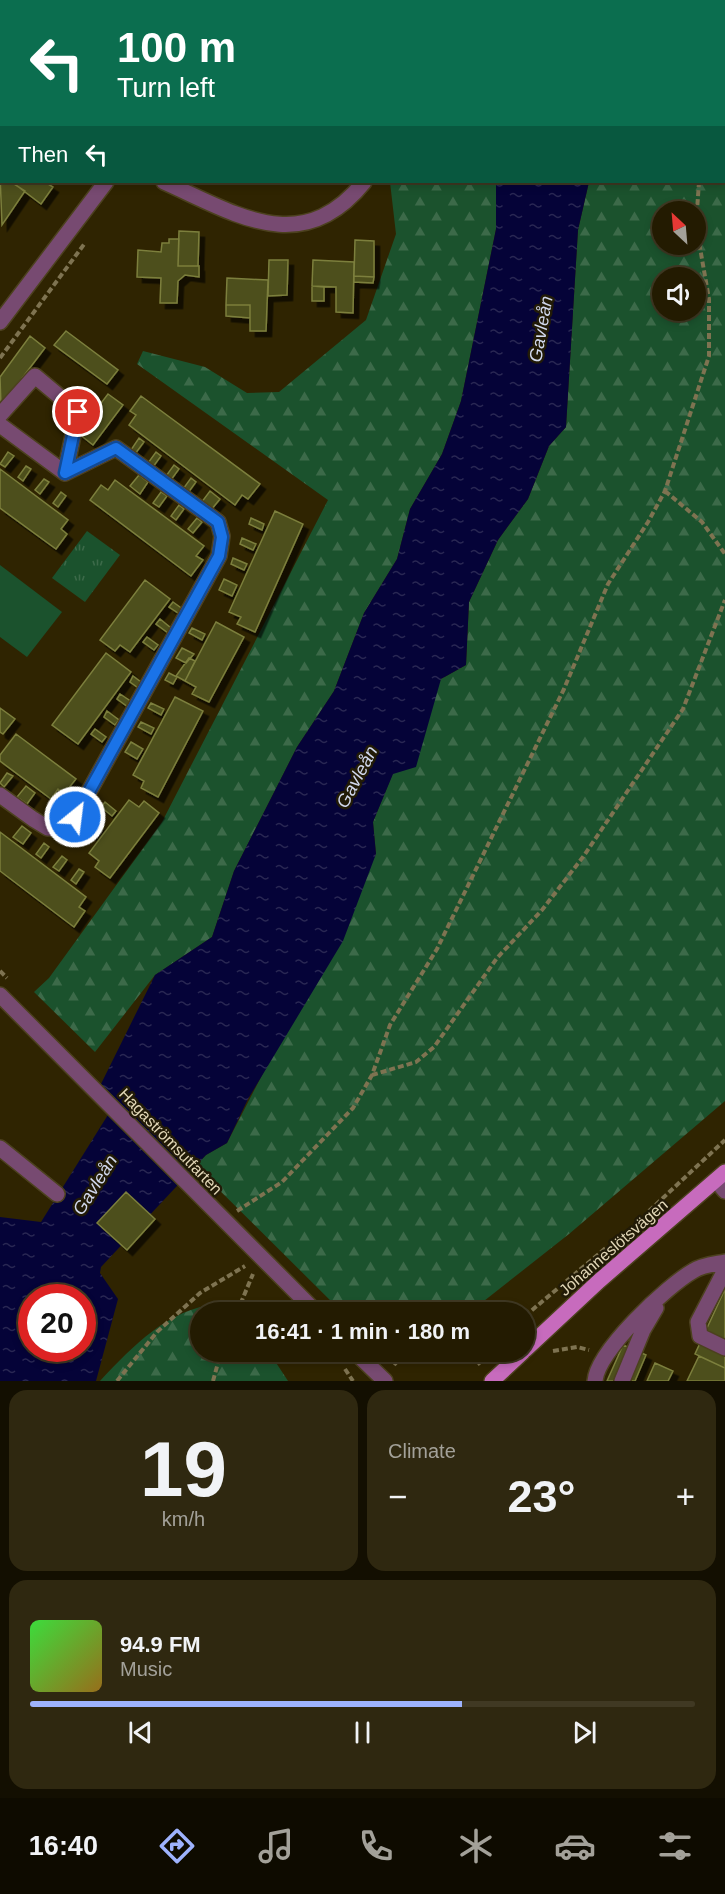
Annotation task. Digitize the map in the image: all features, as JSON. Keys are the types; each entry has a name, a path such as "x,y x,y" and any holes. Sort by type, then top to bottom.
{"main road":[{"name":"Johanneslötsvägen","path":"535,1341 599,1281 722,1181"},
{"name":"Johanneslötsvägen","path":"492,1381 512,1362"}],"street":[{"path":"0,322 105,183"},
{"path":"166,183 261,222 286,225 312,222 334,212 363,183"},
{"path":"0,415 35,375 78,412 65,473"},
{"path":"0,425 65,473"},
{"path":"0,795 48,828 60,829 75,817 219,556 222,537 218,522 116,448 65,473"},
{"name":"Hagaströmsutfarten","path":"0,995 306,1302"},
{"path":"0,1148 57,1194"},
{"path":"595,1381 602,1361 668,1287 696,1269 725,1262"},
{"path":"725,1270 698,1322 700,1336 725,1348"},
{"path":"622,1381 643,1330 668,1287"},
{"path":"365,1362 385,1381"}],"path":[{"path":"233,1214 282,1182 353,1108 372,1076 390,1025 437,950 564,689 608,584 665,491 709,356 709,299 696,225 699,183"},
{"path":"665,491 702,522 725,554"},
{"path":"372,1076 416,1062 434,1047 496,958 542,910 583,857 683,709 725,600"},
{"path":"645,1215 725,1140"},
{"path":"535,1308 610,1245"},
{"path":"117,1381 158,1332 200,1293 245,1266"},
{"path":"241,1302 253,1274"},
{"path":"548,1355 555,1349 577,1347 609,1353"},
{"path":"213,1381 219,1362"},
{"path":"394,1365 397,1362"}],"green space":[{"path":"390,183 496,183 496,229 461,401 442,454 410,509 397,559 364,613 334,691 297,747 234,871 212,937 155,975 95,1052 34,992 49,978 162,822 328,500 137,364 143,351 205,367 247,393 279,392 366,320 396,234"},
{"path":"589,183 725,183 725,1101 569,1234 483,1302 332,1302 195,1166 206,1155 227,1143 376,854 373,822 393,773 441,679 466,665 469,602 498,540 528,499 549,446 566,427 578,230"},
{"path":"87,531 120,555 85,602 52,578"},
{"path":"0,565 62,612 27,657 0,637"},
{"path":"190,1310 190,1362 276,1362 288,1381 100,1381 139,1342 167,1321"}],"water":[{"name":"Gavleån","path":"496,183 589,183 578,230 566,427 549,446 528,499 498,540 469,602 466,665 441,679 416,767 393,774 373,822 376,854 343,941 248,1099 227,1143 206,1155 101,1267 100,1273 118,1299 96,1381 0,1381 0,1217 41,1222 111,1110 97,1092 155,975 212,937 234,871 297,747 334,691 364,613 397,559 410,509 442,454 461,401 496,229"}],"building":[{"path":"0,183 13,183 25,191 2,225"},
{"path":"13,183 47,183 53,187 41,204"},
{"path":"179,231 199,232 198,266 178,266"},
{"path":"169,239 179,239 178,266 199,266 199,277 185,275 178,281 177,303 160,303 161,278 137,277 138,250 161,252 162,243 169,243"},
{"path":"355,240 374,241 374,277 354,276"},
{"path":"269,260 288,260 287,295 268,296"},
{"path":"313,260 354,262 353,313 336,312 336,287 312,286"},
{"path":"354,276 374,277 373,283 354,282"},
{"path":"227,278 268,280 266,331 250,331 250,305 226,305"},
{"path":"312,286 324,287 324,301 312,301"},
{"path":"226,305 250,305 250,318 226,316"},
{"path":"66,331 118,370 107,384 54,345"},
{"path":"30,336 45,348 1,406 0,377"},
{"path":"108,394 123,405 93,445 78,433"},
{"path":"141,396 260,484 248,499 242,495 235,505 129,425 136,415 130,411"},
{"path":"139,438 144,442 135,454 131,450"},
{"path":"8,452 14,456 5,467 0,464"},
{"path":"156,452 161,456 153,467 148,463"},
{"path":"174,465 179,469 171,480 166,476"},
{"path":"26,466 31,469 23,481 18,477"},
{"path":"0,469 68,520 61,529 67,534 56,549 0,508"},
{"path":"139,475 148,482 140,494 130,486"},
{"path":"191,478 196,482 188,493 183,489"},
{"path":"44,479 49,482 40,494 35,490"},
{"path":"115,480 204,546 196,556 203,560 191,576 90,500 101,485 108,490"},
{"path":"210,491 220,499 211,510 201,503"},
{"path":"61,492 66,496 58,507 53,503"},
{"path":"161,492 167,496 159,507 153,503"},
{"path":"179,505 184,509 176,520 171,516"},
{"path":"275,511 303,524 255,632 237,624 241,617 229,612"},
{"path":"197,518 202,522 193,533 188,529"},
{"path":"251,518 264,524 262,530 249,524"},
{"path":"242,538 256,544 253,550 240,544"},
{"path":"233,558 247,564 244,570 231,564"},
{"path":"224,579 237,585 232,596 219,590"},
{"path":"145,580 170,599 130,652 120,645 115,651 100,640"},
{"path":"173,602 184,610 181,615 169,607"},
{"path":"160,619 171,628 168,633 156,624"},
{"path":"216,622 244,637 209,702 192,694 196,687 185,681"},
{"path":"192,628 205,634 202,640 189,633"},
{"path":"147,637 158,645 154,650 143,642"},
{"path":"182,648 194,654 186,663 176,658"},
{"path":"106,653 131,672 78,744 52,725"},
{"path":"189,658 195,661 185,681 176,676"},
{"path":"169,673 177,677 173,684 165,680"},
{"path":"133,676 145,685 141,690 130,682"},
{"path":"120,694 132,702 128,707 117,699"},
{"path":"175,697 203,711 158,797 141,788 144,781 133,775"},
{"path":"151,703 164,709 161,715 148,708"},
{"path":"0,708 15,719 3,734 0,732"},
{"path":"107,711 119,720 115,725 104,717"},
{"path":"141,722 154,728 151,734 138,727"},
{"path":"95,729 106,737 102,742 91,734"},
{"path":"16,734 76,779 64,794 58,789 51,799 0,761 0,755"},
{"path":"131,742 143,749 137,759 125,752"},
{"path":"7,773 13,776 4,787 0,783"},
{"path":"26,786 35,793 27,804 17,797"},
{"path":"129,800 139,807 144,801 159,813 110,878 95,867 99,861 89,853"},
{"path":"105,802 116,811 112,816 101,807"},
{"path":"91,820 103,828 95,838 84,830"},
{"path":"22,826 31,833 23,844 13,837"},
{"path":"0,832 86,897 79,907 85,911 74,927 0,871"},
{"path":"44,843 49,847 41,858 36,854"},
{"path":"62,856 67,860 59,871 53,867"},
{"path":"79,869 84,872 76,884 71,880"},
{"path":"126,1192 155,1219 127,1250 97,1223"},
{"path":"725,1289 725,1368 695,1354"},
{"path":"623,1345 646,1355 635,1381 607,1381"},
{"path":"699,1356 725,1368 725,1381 687,1381"},
{"path":"655,1363 673,1371 668,1381 647,1381"}],"route":[{"path":"75,817 219,556 222,537 218,522 116,448 65,473 78,412"}]}
